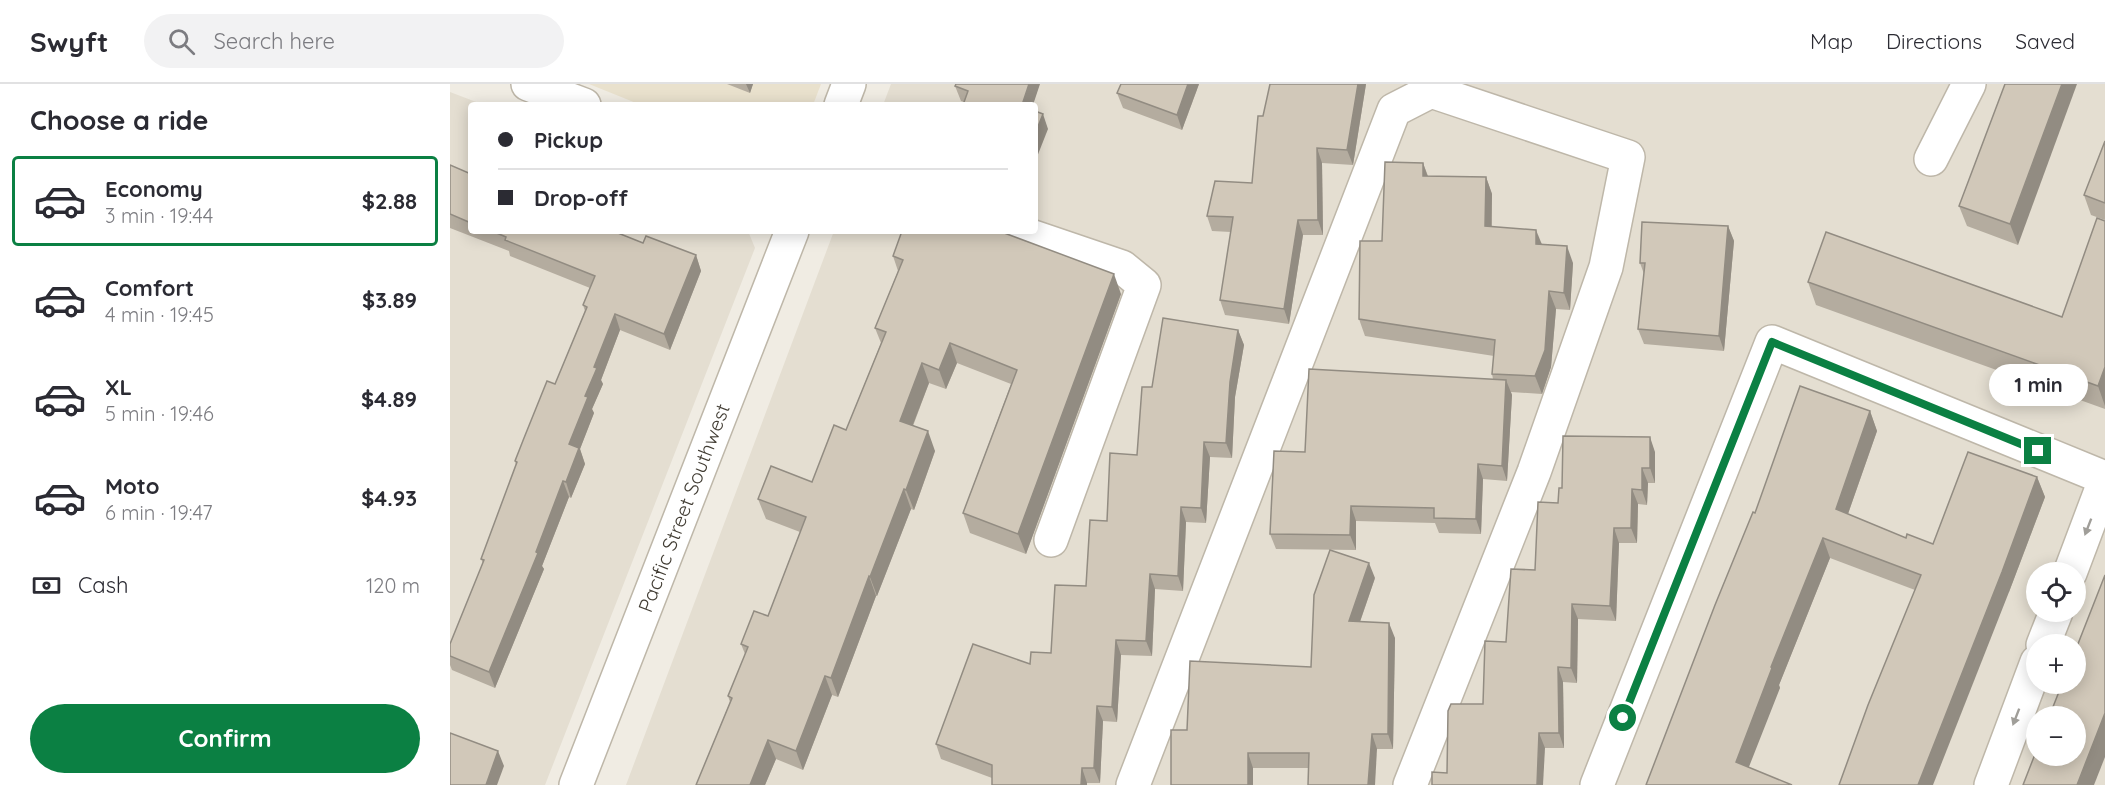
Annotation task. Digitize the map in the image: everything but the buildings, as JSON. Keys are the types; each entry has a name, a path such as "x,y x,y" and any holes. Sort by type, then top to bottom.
{"street":[{"path":"528,84 576,102"},
{"path":"842,102 849,84"},
{"path":"1930,159 1969,84"},
{"path":"1133,785 1394,110 1431,90 1628,157 1606,267 1534,472 1410,785"},
{"name":"Pacific Street Southwest","path":"576,785 791,234"},
{"path":"1025,234 1122,267 1144,285 1051,540"},
{"path":"1597,785 1772,342 2105,479 2074,562"},
{"path":"1991,785 2026,691"}],"shaded area":[{"path":"589,84 821,84 814,102 634,102"},
{"path":"891,84 2105,84 2105,785 626,785 833,234 1038,234 1038,102 884,102"},
{"path":"450,92 476,102 468,102 468,234 749,234 755,248 545,785 450,785"}],"route":[{"path":"1623,718 1772,342 2038,451"}]}
